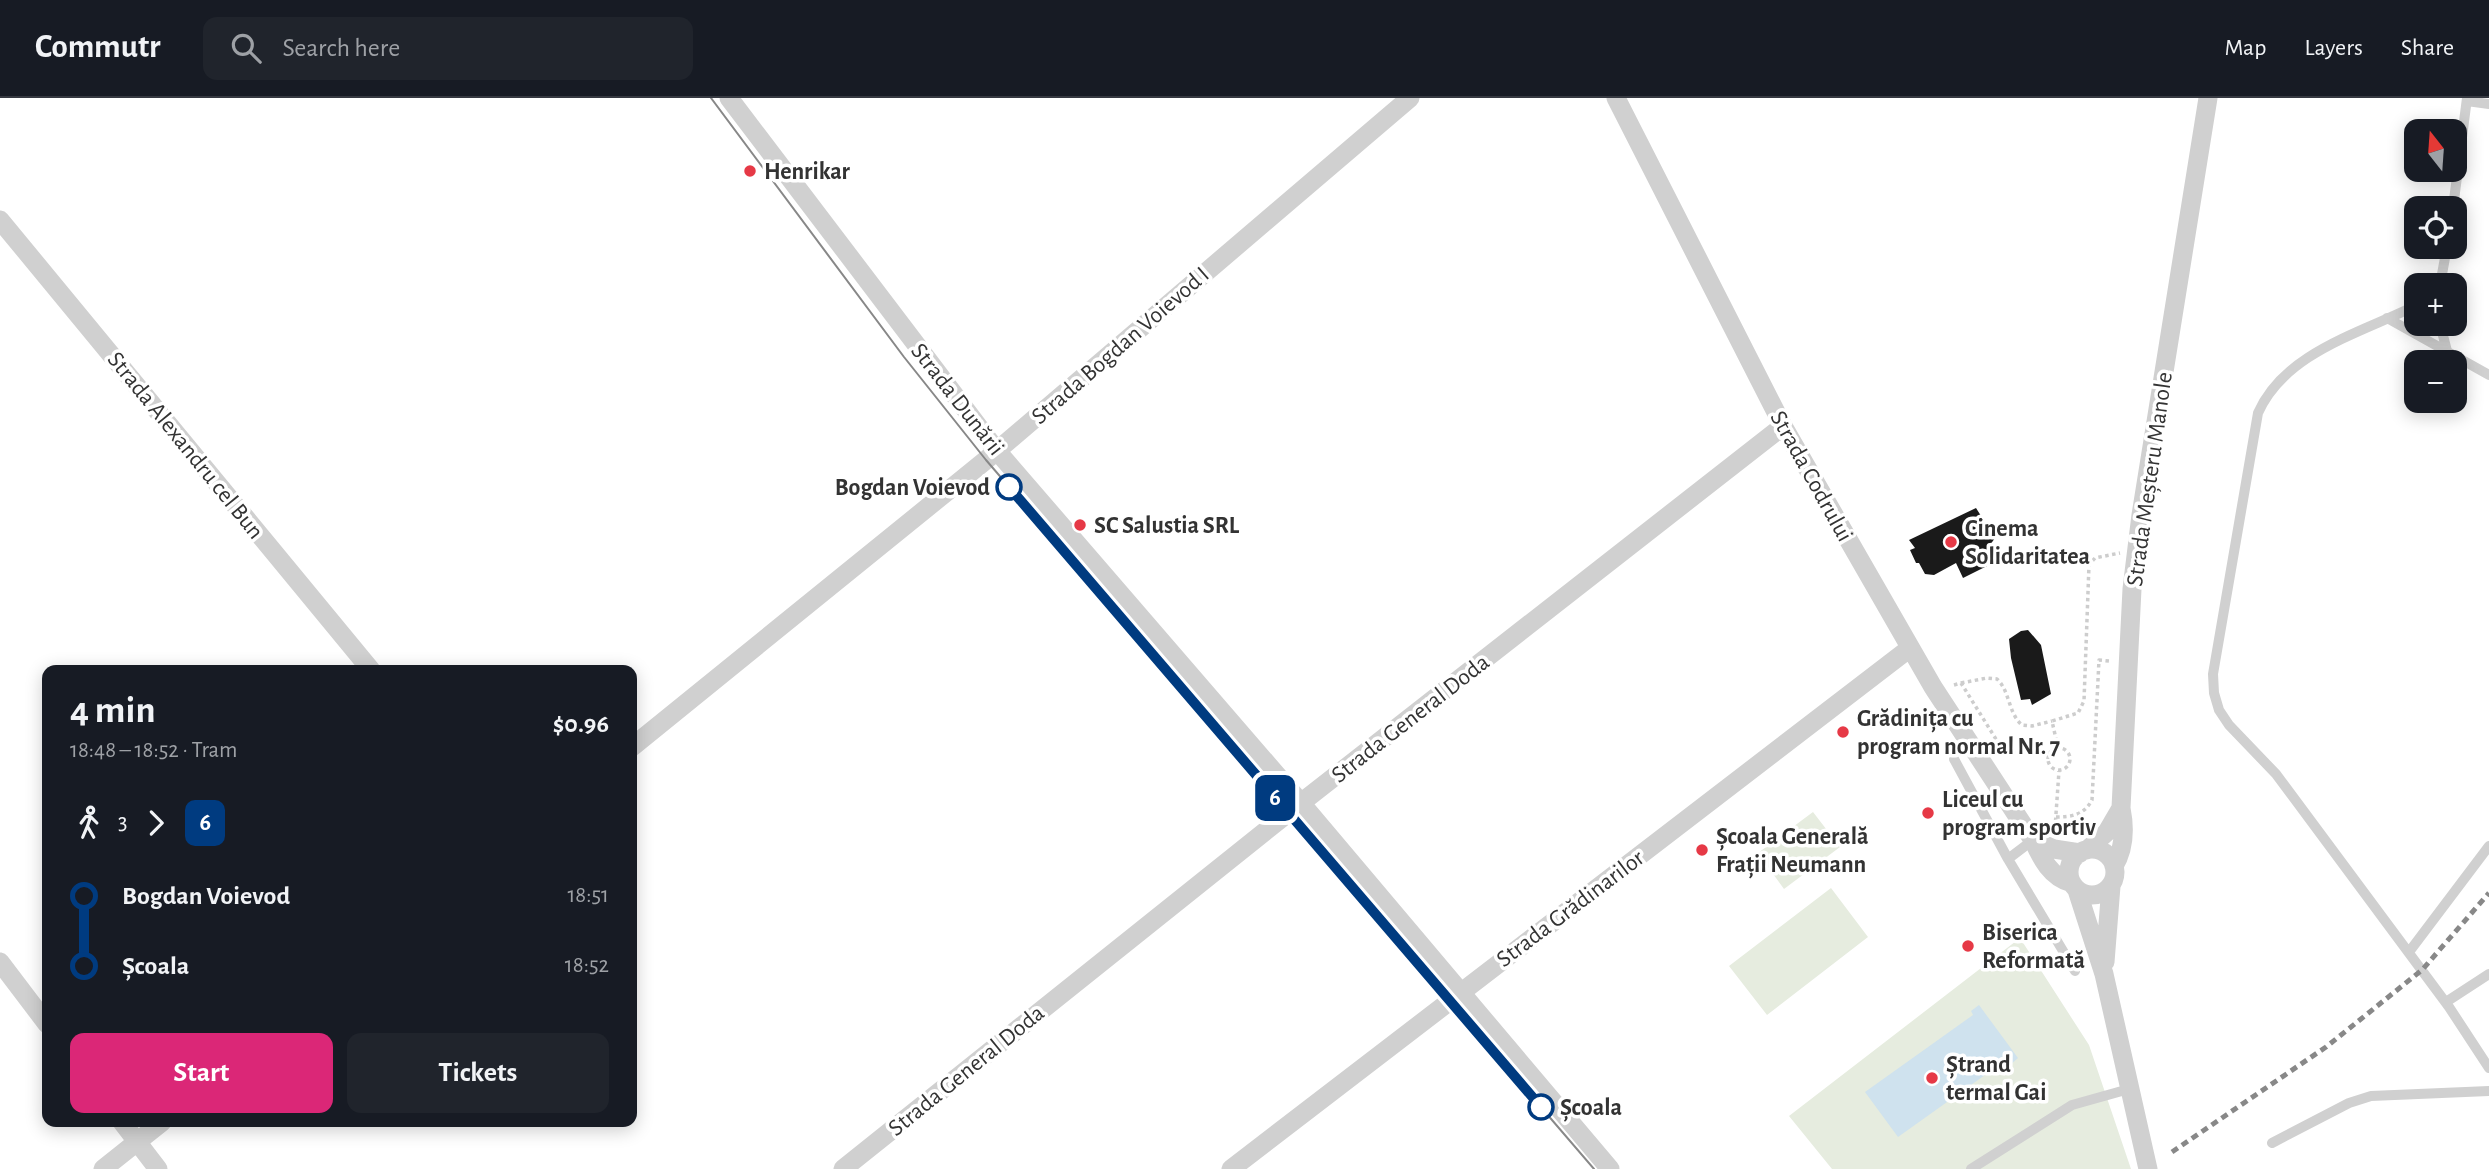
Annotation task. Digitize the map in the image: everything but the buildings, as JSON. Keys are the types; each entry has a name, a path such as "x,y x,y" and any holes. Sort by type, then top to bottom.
{"street":[{"name":"Strada Dunării","path":"729,98 997,451 1301,803 1610,1169"},
{"name":"Strada Bogdan Voievod I","path":"637,743 997,451 1410,98"},
{"name":"Strada Codrului","path":"1616,98 1783,426 1910,648 2052,872 2074,886"},
{"name":"Strada Meșteru Manole","path":"2114,866 2121,851 2123,837 2128,662 2136,551 2208,98"},
{"name":"Strada Alexandru cel Bun","path":"0,220 367,665"},
{"name":"Strada General Doda","path":"843,1169 1301,803 1783,426"},
{"name":"Strada Grădinarilor","path":"1231,1169 1910,648"},
{"path":"2122,808 2108,831 2070,867 2104,974 2148,1169"},
{"path":"2033,840 2054,849 2104,853 2114,866 2104,974"},
{"path":"2074,886 2093,895 2111,886"},
{"path":"0,962 42,1017"},
{"path":"126,1127 158,1169"},
{"path":"103,1169 156,1127"}],"lane":[{"path":"2455,196 2467,100 2489,104"},
{"path":"2404,310 2309,357 2280,378 2266,396 2258,413 2213,674 2214,692 2219,710 2229,725 2276,774 2446,1002 2489,1068"},
{"path":"2387,318 2444,350"},
{"path":"2467,363 2489,375"},
{"path":"1954,759 2008,859 2075,971"},
{"path":"2008,859 2033,840"},
{"path":"2409,952 2489,846"},
{"path":"2446,1002 2489,974"},
{"path":"1971,1169 2072,1105 2129,1090"},
{"path":"2272,1143 2349,1103 2371,1096 2489,1091"}],"path":[{"path":"1933,687 1987,678 1997,679 2015,717 2022,725 2032,726 2078,713 2084,702 2089,565 2095,558 2136,551"},
{"path":"2056,817 2082,812 2092,800 2099,660 2128,662"},
{"path":"1961,683 2004,752 2050,753 2057,748"},
{"path":"2052,720 2057,748"},
{"path":"2057,748 2067,751 2071,759 2068,766 2059,771"},
{"path":"2050,753 2049,763 2059,771"},
{"path":"2054,849 2059,771"}],"shaded area":[{"path":"1813,812 1840,847 1784,889 1758,853"},
{"path":"1831,888 1868,937 1767,1015 1729,966"},
{"name":"Ștrand termal Gai","path":"2020,938 2089,1045 2131,1169 1832,1169 1789,1116"}],"water":[{"name":"Ștrand termal Gai","path":"1979,1005 2018,1058 2010,1065 2006,1060 1898,1137 1865,1092 1973,1015 1971,1011"}],"tram line":[{"path":"711,98 904,357 986,460 1594,1169"},
{"name":"6","path":"1009,487 1541,1107"}],"railway":[{"path":"2172,1152 2326,1047 2422,970 2489,893"}],"place":[{"name":"Henrikar","path":"750,171"},
{"name":"Bogdan Voievod","path":"1009,487"},
{"name":"SC Salustia SRL","path":"1080,525"},
{"name":"Cinema Solidaritatea","path":"1951,542"},
{"name":"Grădinița cu program normal Nr. 7","path":"1843,732"},
{"name":"Liceul cu program sportiv","path":"1928,813"},
{"name":"Școala Generală Frații Neumann","path":"1702,850"},
{"name":"Biserica Reformată","path":"1968,946"},
{"name":"Ștrand termal Gai","path":"1932,1078"},
{"name":"Școala","path":"1541,1107"}]}
